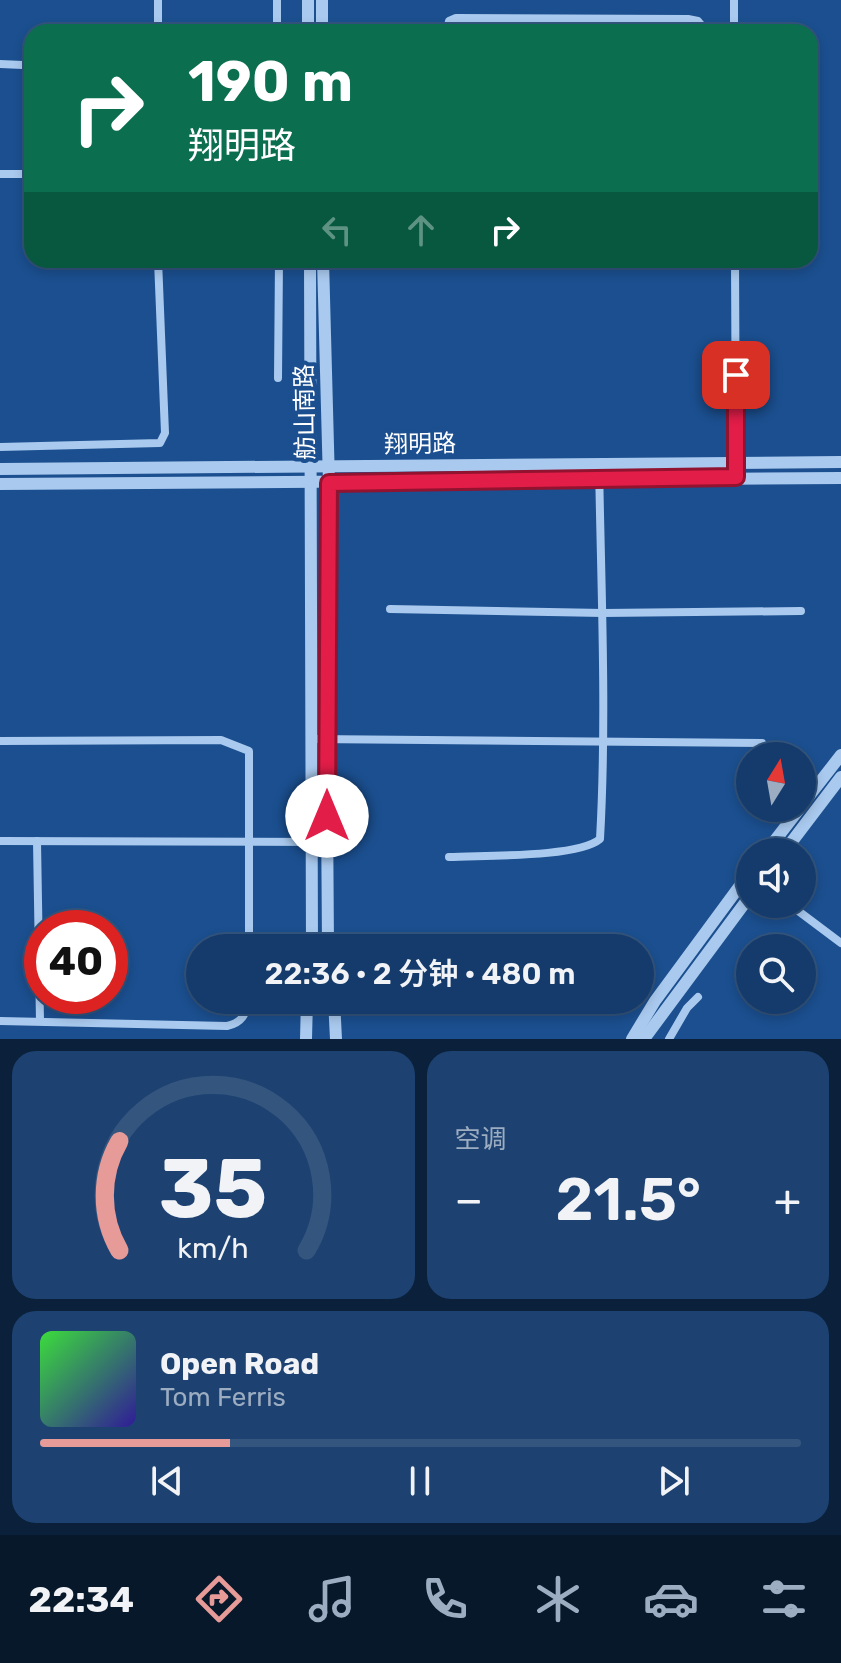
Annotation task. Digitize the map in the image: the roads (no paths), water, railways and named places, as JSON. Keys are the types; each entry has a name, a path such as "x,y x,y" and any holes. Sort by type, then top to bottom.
{"street":[{"path":"158,0 158,24"},
{"path":"277,0 277,24"},
{"path":"308,0 308,24"},
{"path":"322,0 322,24"},
{"path":"734,0 734,24"},
{"path":"448,24 456,18 688,19 702,24"},
{"path":"0,64 24,66"},
{"path":"0,174 24,174"},
{"path":"0,447 160,443 165,433 158,268"},
{"path":"278,378 279,268"},
{"name":"舫山南路","path":"310,268 312,934"},
{"name":"舫山南路","path":"323,268 329,483 328,934"},
{"path":"735,268 736,477"},
{"name":"翔明路","path":"0,469 841,462"},
{"path":"449,857 565,851 592,846 600,839 603,613 599,463"},
{"name":"翔明路","path":"0,484 841,478"},
{"path":"390,609 603,613 801,611"},
{"path":"312,739 736,743"},
{"path":"0,741 221,740 249,751 249,934"},
{"path":"816,787 841,755"},
{"path":"795,838 841,777"},
{"path":"777,838 789,822"},
{"path":"0,841 327,842"},
{"path":"37,841 40,1021"},
{"path":"632,1039 655,1001 736,891"},
{"path":"644,1039 736,915"},
{"path":"808,918 841,943"},
{"path":"669,1039 687,1008 698,997"},
{"path":"0,1021 227,1026 236,1024 246,1014"},
{"path":"306,1039 309,1014"},
{"path":"311,1014 313,1039"},
{"path":"329,1039 331,1014"},
{"path":"333,1014 336,1039"}]}
